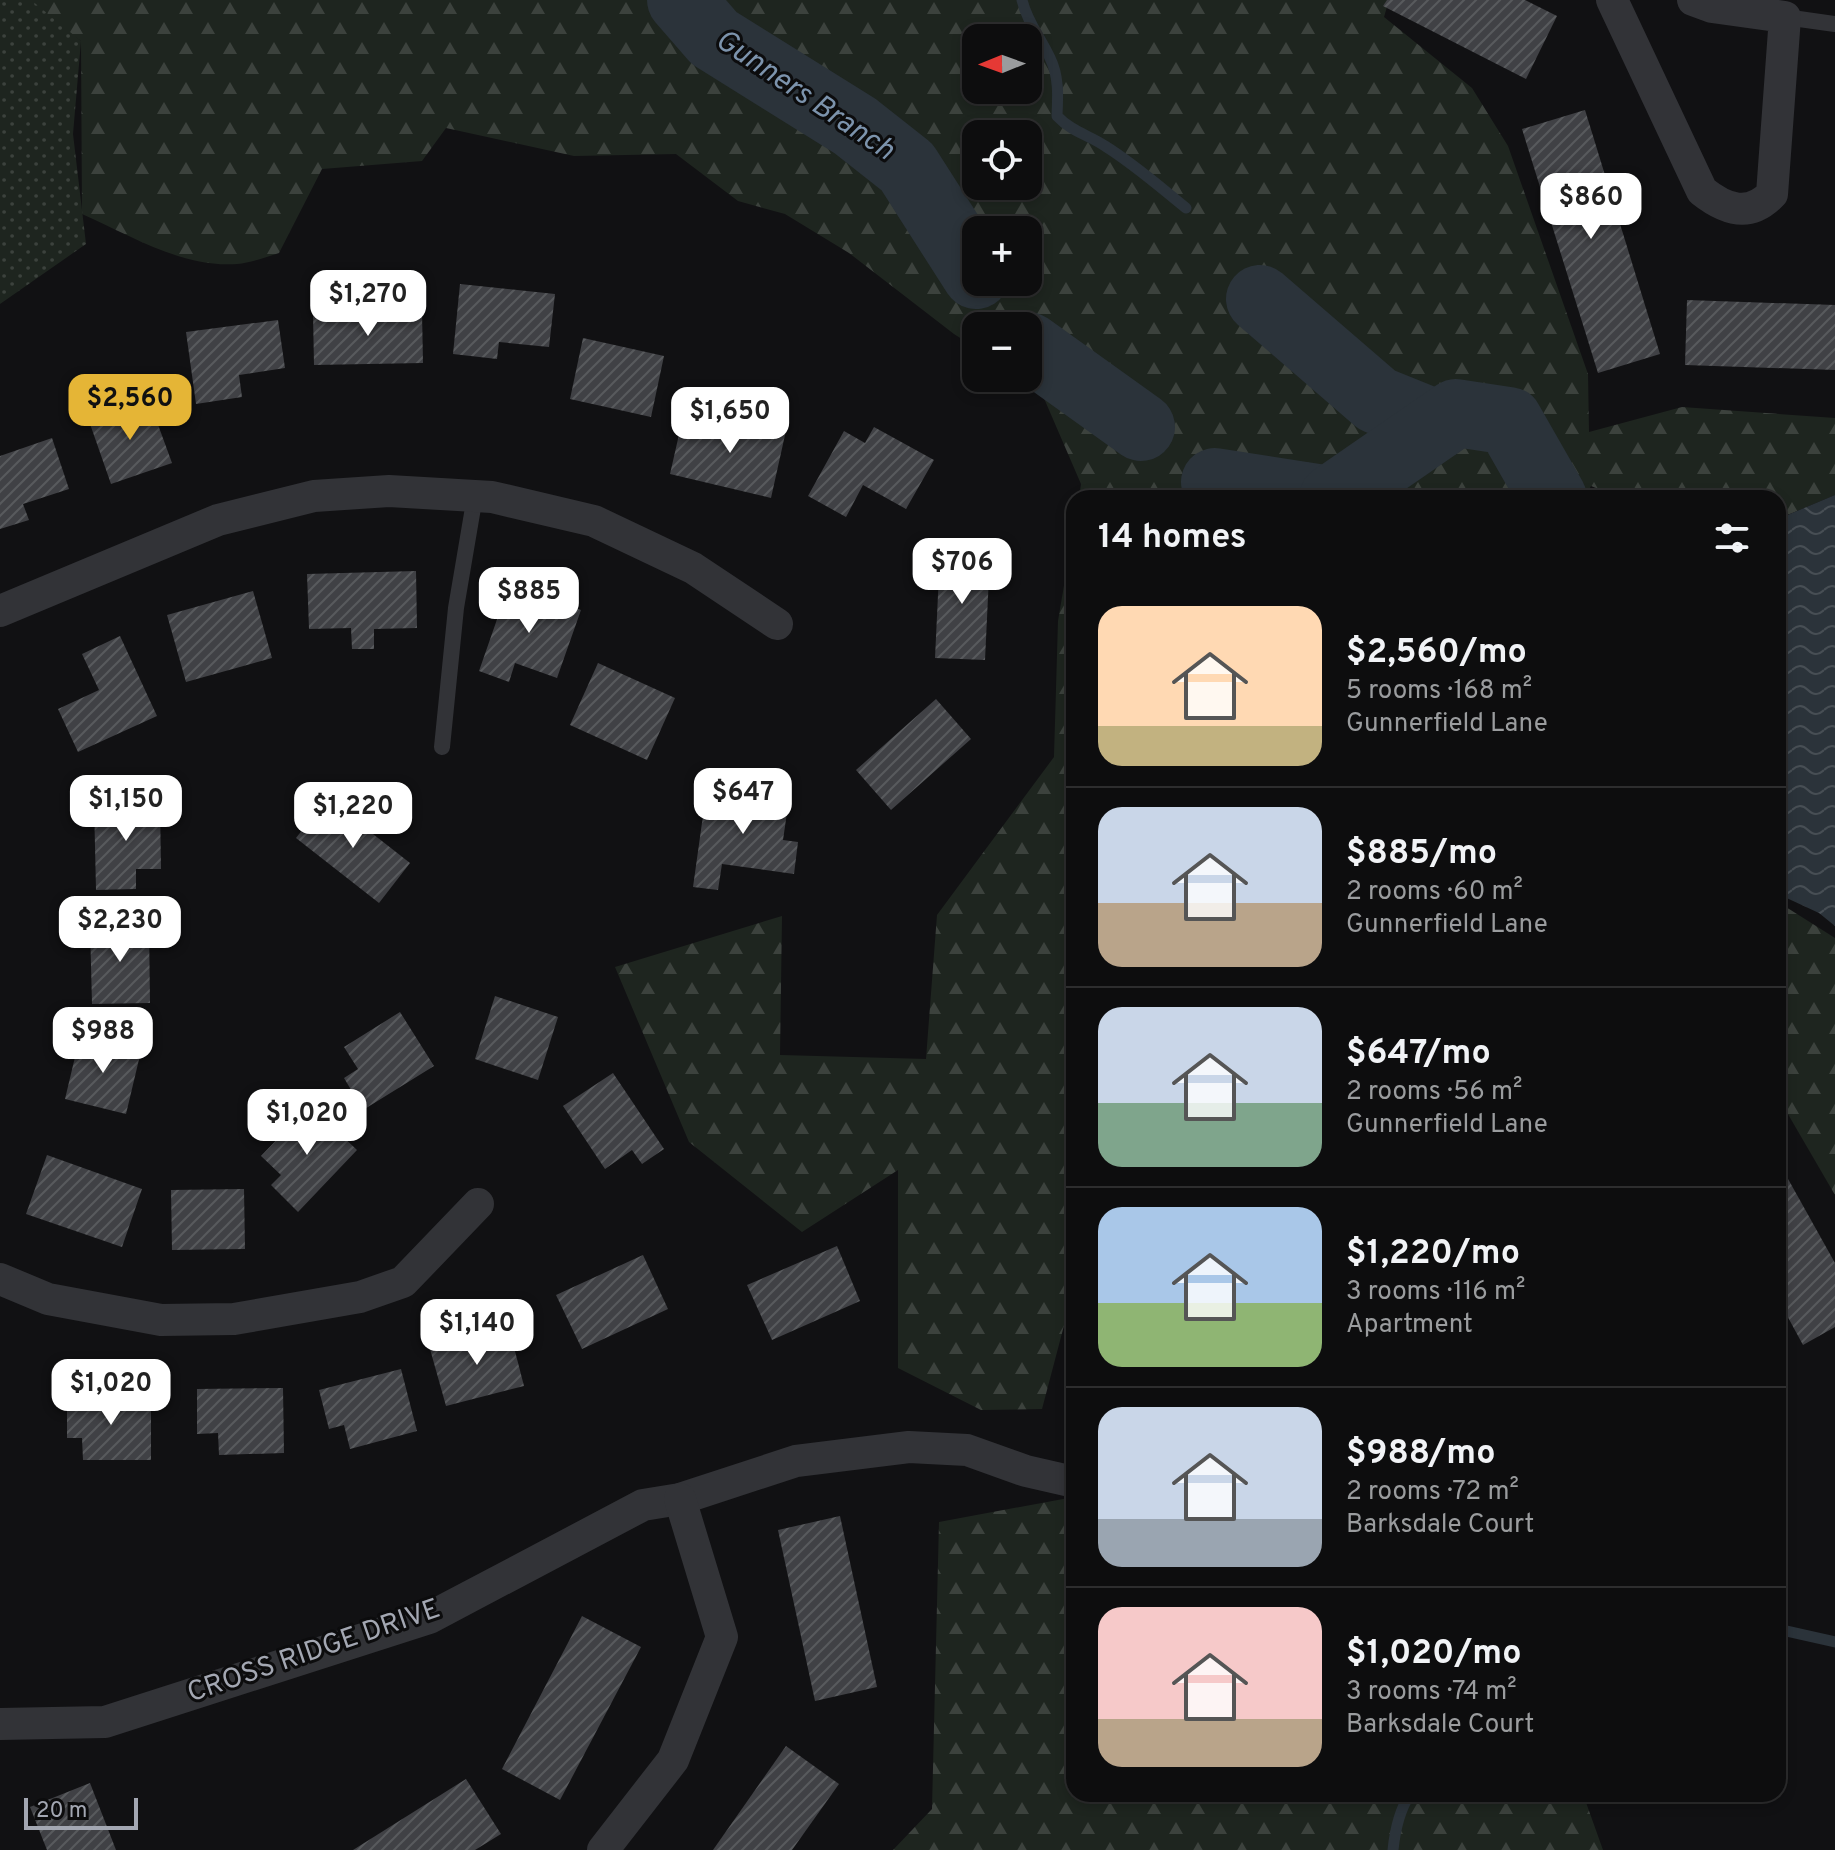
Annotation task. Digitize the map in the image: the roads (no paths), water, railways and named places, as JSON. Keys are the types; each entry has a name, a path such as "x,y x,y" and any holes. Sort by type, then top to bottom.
{"street":[{"path":"1612,0 1702,191 1719,204 1739,210 1762,204 1772,194 1785,17 1712,7 1693,0"},
{"path":"0,611 218,520 314,496 389,491 492,497 594,521 693,568 777,624"},
{"path":"0,1279 48,1299 161,1320 234,1319 360,1297 403,1282 478,1204"},
{"name":"CROSS RIDGE DRIVE","path":"0,1724 105,1722 429,1618 643,1505 680,1499 796,1461 909,1447 967,1450 1026,1471 1066,1480"},
{"path":"603,1850 673,1760 722,1637 680,1499"}],"lane":[{"path":"1785,17 1835,24"},
{"path":"442,747 456,608 475,496"}],"water":[{"path":"1835,495 1835,926 1819,913 1786,898 1786,516"}],"waterway":[{"name":"Gunners Branch","path":"681,0 714,38 855,126 907,167 962,253"},
{"path":"1022,0 1053,65 1057,116 1126,160 1186,208"},
{"path":"1260,299 1377,400 1439,425"},
{"name":"Gunners Branch","path":"1042,356 1141,427"},
{"name":"Gunners Branch","path":"1345,490 1456,413 1509,421 1548,490"},
{"name":"Gunners Branch","path":"1215,482 1266,490"},
{"path":"1786,1631 1835,1642"},
{"path":"1393,1850 1398,1821 1406,1802"}]}
